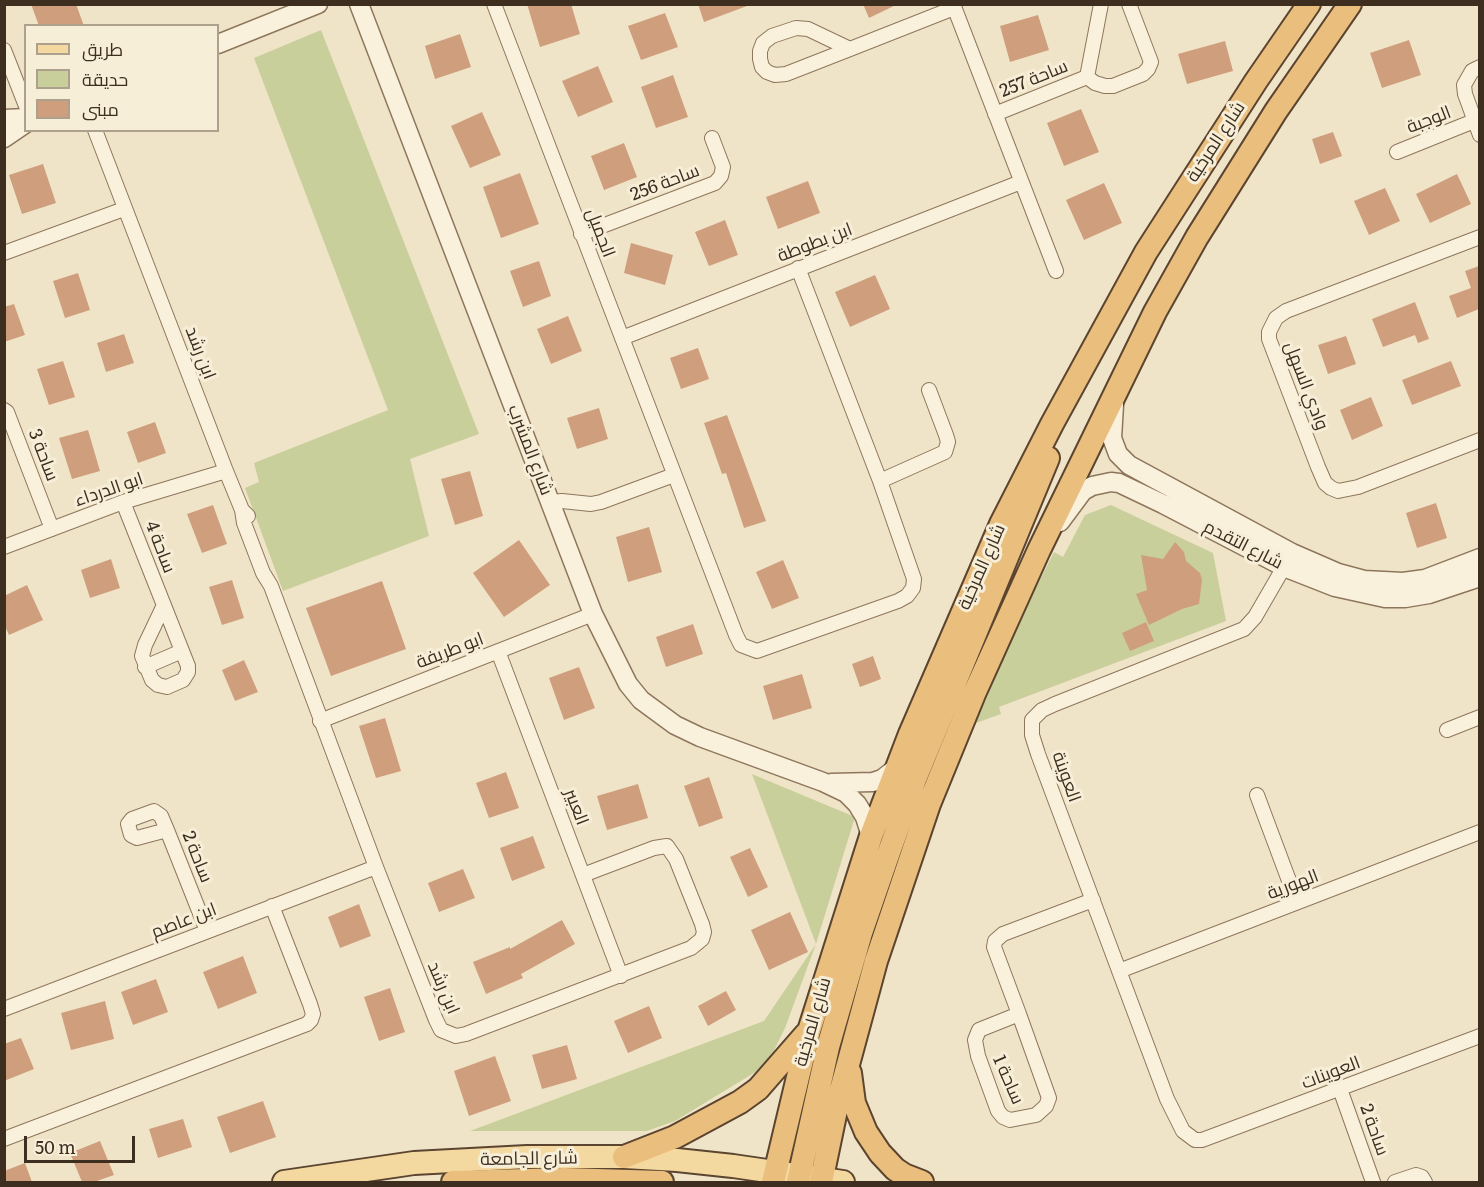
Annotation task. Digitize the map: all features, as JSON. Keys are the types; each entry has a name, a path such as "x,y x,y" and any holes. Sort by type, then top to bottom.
{"highway":[{"name":"شارع المرخية","path":"803,1180 809,1031 870,836 960,615 996,534 1052,423 1146,252 1256,81 1309,4"},
{"name":"شارع المرخية","path":"803,1180 837,1105 876,961 929,804 974,694 1039,550 1115,391 1155,312 1197,237 1276,111 1350,4"},
{"path":"803,1180 828,1047 861,933 915,779 1047,464 1052,423"},
{"path":"624,1157 683,1133 740,1102 758,1089 809,1031"},
{"path":"848,1062 854,1102 866,1132 887,1162 904,1175 922,1182"},
{"path":"453,1182 564,1179 662,1182"}],"main road":[{"name":"شارع الجامعة","path":"284,1182 414,1163 528,1157 624,1157 688,1161 803,1180"}],"street":[{"path":"219,44 318,4"},
{"name":"شارع المشرب","path":"359,4 593,614 628,684 641,700 657,713 700,737 823,782 846,793 865,817 870,836"},
{"name":"الجميل","path":"494,4 736,635 741,645 757,651 898,601 907,596 913,588 914,579 912,568 798,268"},
{"name":"ساحة 257","path":"1087,77 1101,4"},
{"name":"ساحة 257","path":"1087,77 1100,86 1113,86 1143,74 1148,69 1151,62 1149,55 1129,4"},
{"path":"850,49 808,29 796,28 772,36 763,43 760,51 762,67 767,72 775,75 794,72 850,49 953,6 1056,271"},
{"path":"4,51 24,101"},
{"name":"الوجبة","path":"1479,67 1472,71 1464,85 1479,135"},
{"name":"ساحة 257","path":"995,114 1087,77"},
{"path":"4,119 24,120"},
{"name":"الوجبة","path":"1397,152 1474,121"},
{"path":"4,138 24,122"},
{"name":"ابن رشد","path":"95,132 226,471 242,510 250,520 270,571 271,586 320,721 441,1030 456,1036 466,1034 698,945 704,932 702,924 676,859 667,846 654,848 583,875"},
{"name":"ساحة 256","path":"581,234 715,183 722,176 723,167 711,138"},
{"name":"ابن بطوطة","path":"622,338 1021,182"},
{"path":"4,253 124,209"},
{"name":"وادي السهل","path":"1479,237 1286,312 1271,324 1269,339 1318,467 1325,483 1331,488 1338,491 1352,489 1479,440"},
{"path":"879,481 945,452 948,442 929,390"},
{"name":"شارع التقدم","path":"1115,391 1111,429 1114,447 1122,459 1335,587 1385,598 1429,594 1479,577"},
{"name":"ساحة 3","path":"4,410 7,412 9,430 52,529"},
{"name":"ابو الدرداء","path":"4,547 123,502 226,471"},
{"path":"549,502 591,504 602,502 674,475"},
{"name":"شارع التقدم","path":"1039,550 1083,491 1092,486 1111,482 1119,483 1288,560 1364,580 1403,582 1425,579 1479,558"},
{"name":"ساحة 4","path":"123,502 188,666 188,672 183,680 167,687 152,681 145,667"},
{"name":"العوينة","path":"1195,1140 1183,1131 1167,1099 1038,754 1032,735 1032,720 1042,710 1055,704 1244,629 1255,616 1288,560"},
{"path":"164,605 143,651 145,667 182,651"},
{"name":"ابو طريفة","path":"320,721 593,614"},
{"name":"العبير","path":"498,651 621,976"},
{"path":"1447,730 1479,717"},
{"name":"شارع المشرب","path":"823,782 873,783 895,770"},
{"path":"1257,795 1297,902"},
{"name":"ساحة 2","path":"166,830 207,931"},
{"name":"الهورية","path":"1119,971 1479,832"},
{"name":"ابن عاصم","path":"4,1009 376,867"},
{"name":"ساحة 1","path":"1019,1014 979,1030 975,1040 978,1056 998,1111 1003,1118 1010,1120 1036,1115 1043,1111 1049,1098 1019,1014 994,947 995,941 1004,934 1093,900"},
{"path":"4,1139 307,1024 313,1014 272,906"},
{"name":"العوينات","path":"1195,1140 1210,1139 1479,1036"},
{"name":"ساحة 2","path":"1340,1089 1373,1182"},
{"path":"1395,1182 1416,1175 1422,1177 1425,1182"}],"green space":[{"path":"321,30 479,434 410,459 429,536 283,591 245,488 259,482 254,463 388,410 254,58"},
{"path":"1111,505 1213,553 1226,621 999,707 1001,714 976,723 1020,619 1054,552 1063,557 1085,515"},
{"path":"752,774 855,817 816,944"},
{"path":"816,944 785,1028 767,1065 675,1121 647,1131 470,1131 764,1021"}],"building":[{"path":"31,4 76,4 83,24 38,24"},
{"path":"527,4 571,4 580,34 540,47"},
{"path":"698,4 747,4 747,6 704,22"},
{"path":"863,4 898,4 869,18"},
{"path":"665,13 678,47 641,60 628,26"},
{"path":"1038,15 1049,50 1010,62 1000,26"},
{"path":"460,34 471,67 435,79 425,46"},
{"path":"1409,40 1421,75 1382,88 1370,53"},
{"path":"1225,41 1233,71 1187,84 1178,54"},
{"path":"598,66 613,102 578,117 562,81"},
{"path":"673,75 688,117 656,128 641,87"},
{"path":"1081,109 1099,152 1064,166 1047,123"},
{"path":"482,112 501,155 470,168 451,126"},
{"path":"1333,132 1342,156 1320,164 1312,139"},
{"path":"624,143 637,177 604,190 591,156"},
{"path":"43,164 56,203 22,214 9,175"},
{"path":"520,173 539,224 501,238 483,187"},
{"path":"1457,174 1471,204 1430,223 1416,194"},
{"path":"808,181 820,213 778,229 766,197"},
{"path":"1104,183 1122,223 1084,240 1066,200"},
{"path":"1385,188 1400,221 1369,235 1354,201"},
{"path":"725,220 738,255 709,266 695,232"},
{"path":"631,243 673,255 665,285 624,273"},
{"path":"539,261 551,296 523,307 510,271"},
{"path":"1479,266 1479,309 1457,318 1449,296 1471,288 1465,271"},
{"path":"78,273 90,310 65,318 53,281"},
{"path":"875,275 890,309 850,327 835,292"},
{"path":"1415,302 1429,339 1418,343 1415,335 1383,347 1372,319"},
{"path":"14,304 25,335 4,342 4,307"},
{"path":"568,316 582,351 551,364 537,329"},
{"path":"124,334 134,363 106,372 97,343"},
{"path":"1346,336 1356,364 1328,374 1318,345"},
{"path":"698,348 709,379 681,389 670,358"},
{"path":"63,361 75,397 49,405 37,369"},
{"path":"1451,361 1461,386 1412,405 1402,380"},
{"path":"1371,397 1383,426 1352,440 1340,410"},
{"path":"599,408 608,439 577,449 567,418"},
{"path":"727,415 766,521 744,528 726,473 722,474 704,423"},
{"path":"155,422 166,453 138,463 127,432"},
{"path":"88,430 100,471 72,479 59,438"},
{"path":"470,471 483,516 455,525 441,479"},
{"path":"1436,503 1447,538 1417,548 1406,513"},
{"path":"213,505 227,544 202,553 187,514"},
{"path":"649,527 662,572 628,582 616,537"},
{"path":"519,540 550,585 504,617 473,573"},
{"path":"1175,542 1184,552 1186,561 1200,573 1202,580 1199,604 1182,609 1149,625 1136,594 1147,590 1141,555 1163,559"},
{"path":"111,559 120,588 90,598 81,570"},
{"path":"783,560 799,598 772,609 756,572"},
{"path":"232,580 244,618 222,625 209,587"},
{"path":"382,581 406,649 331,676 306,608"},
{"path":"27,585 43,620 9,635 4,624 4,596"},
{"path":"1146,622 1154,641 1130,651 1122,633"},
{"path":"693,624 703,654 666,667 656,637"},
{"path":"873,656 881,679 860,687 852,664"},
{"path":"244,660 258,692 235,701 222,670"},
{"path":"579,667 595,708 564,720 549,678"},
{"path":"802,674 812,708 773,720 763,686"},
{"path":"385,718 401,771 376,778 359,726"},
{"path":"506,772 519,808 489,818 476,783"},
{"path":"709,777 723,818 699,827 684,786"},
{"path":"638,784 648,818 607,830 597,796"},
{"path":"533,836 545,868 512,881 500,848"},
{"path":"750,848 768,887 748,897 730,857"},
{"path":"463,869 475,898 439,912 428,883"},
{"path":"359,904 371,936 340,948 328,917"},
{"path":"790,912 808,952 769,970 751,930"},
{"path":"562,920 575,944 521,974 523,978 486,994 473,962 510,947 510,949"},
{"path":"243,956 257,993 218,1009 203,972"},
{"path":"156,979 168,1012 133,1025 121,992"},
{"path":"390,988 405,1032 379,1041 364,997"},
{"path":"726,991 736,1010 708,1026 698,1006"},
{"path":"105,1001 114,1039 71,1050 61,1013"},
{"path":"649,1006 662,1038 628,1053 614,1021"},
{"path":"21,1038 34,1069 4,1081 4,1044"},
{"path":"567,1045 577,1079 542,1089 532,1055"},
{"path":"495,1056 511,1101 469,1116 454,1071"},
{"path":"263,1101 276,1137 230,1153 217,1117"},
{"path":"183,1119 192,1147 158,1158 149,1129"},
{"path":"100,1141 114,1175 94,1182 82,1182 70,1153"},
{"path":"25,1163 32,1182 4,1182 4,1171"}]}
